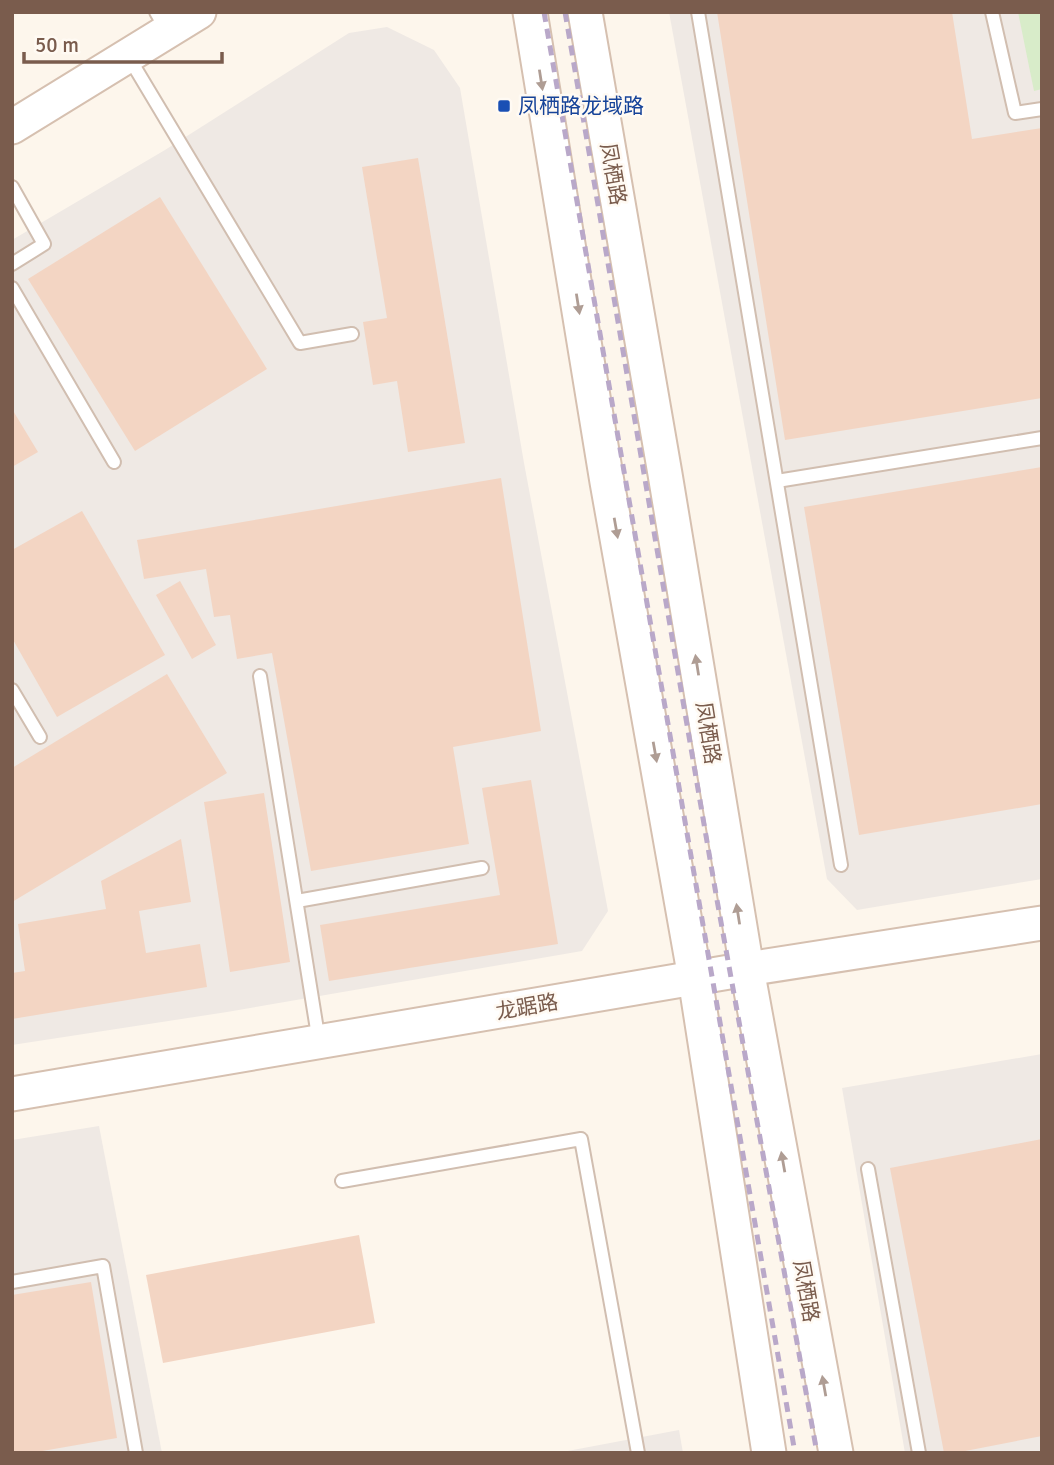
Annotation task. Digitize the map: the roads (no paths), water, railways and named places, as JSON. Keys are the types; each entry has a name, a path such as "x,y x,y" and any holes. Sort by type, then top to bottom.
{"main road":[{"path":"12,127 128,56 161,22 199,12"},
{"path":"530,12 607,482 695,978 769,1453"},
{"name":"凤栖路","path":"585,12 661,446 747,969 836,1453"},
{"name":"龙踞路","path":"12,1094 747,969 1042,923"}],"lane":[{"path":"698,12 841,865"},
{"path":"992,12 1015,113 1042,109"},
{"path":"128,56 300,344 352,334"},
{"path":"12,187 44,244 12,264"},
{"path":"12,288 114,462"},
{"path":"777,481 1042,438"},
{"path":"260,676 319,1042"},
{"path":"12,690 40,737"},
{"path":"297,901 481,868"},
{"path":"342,1181 581,1139 638,1453"},
{"path":"868,1169 919,1453"},
{"path":"12,1282 103,1266 136,1453"}],"railway":[{"path":"544,12 795,1453"},
{"path":"565,12 717,900 817,1453"}],"place":[{"name":"凤栖路龙域路","path":"504,106"}]}
